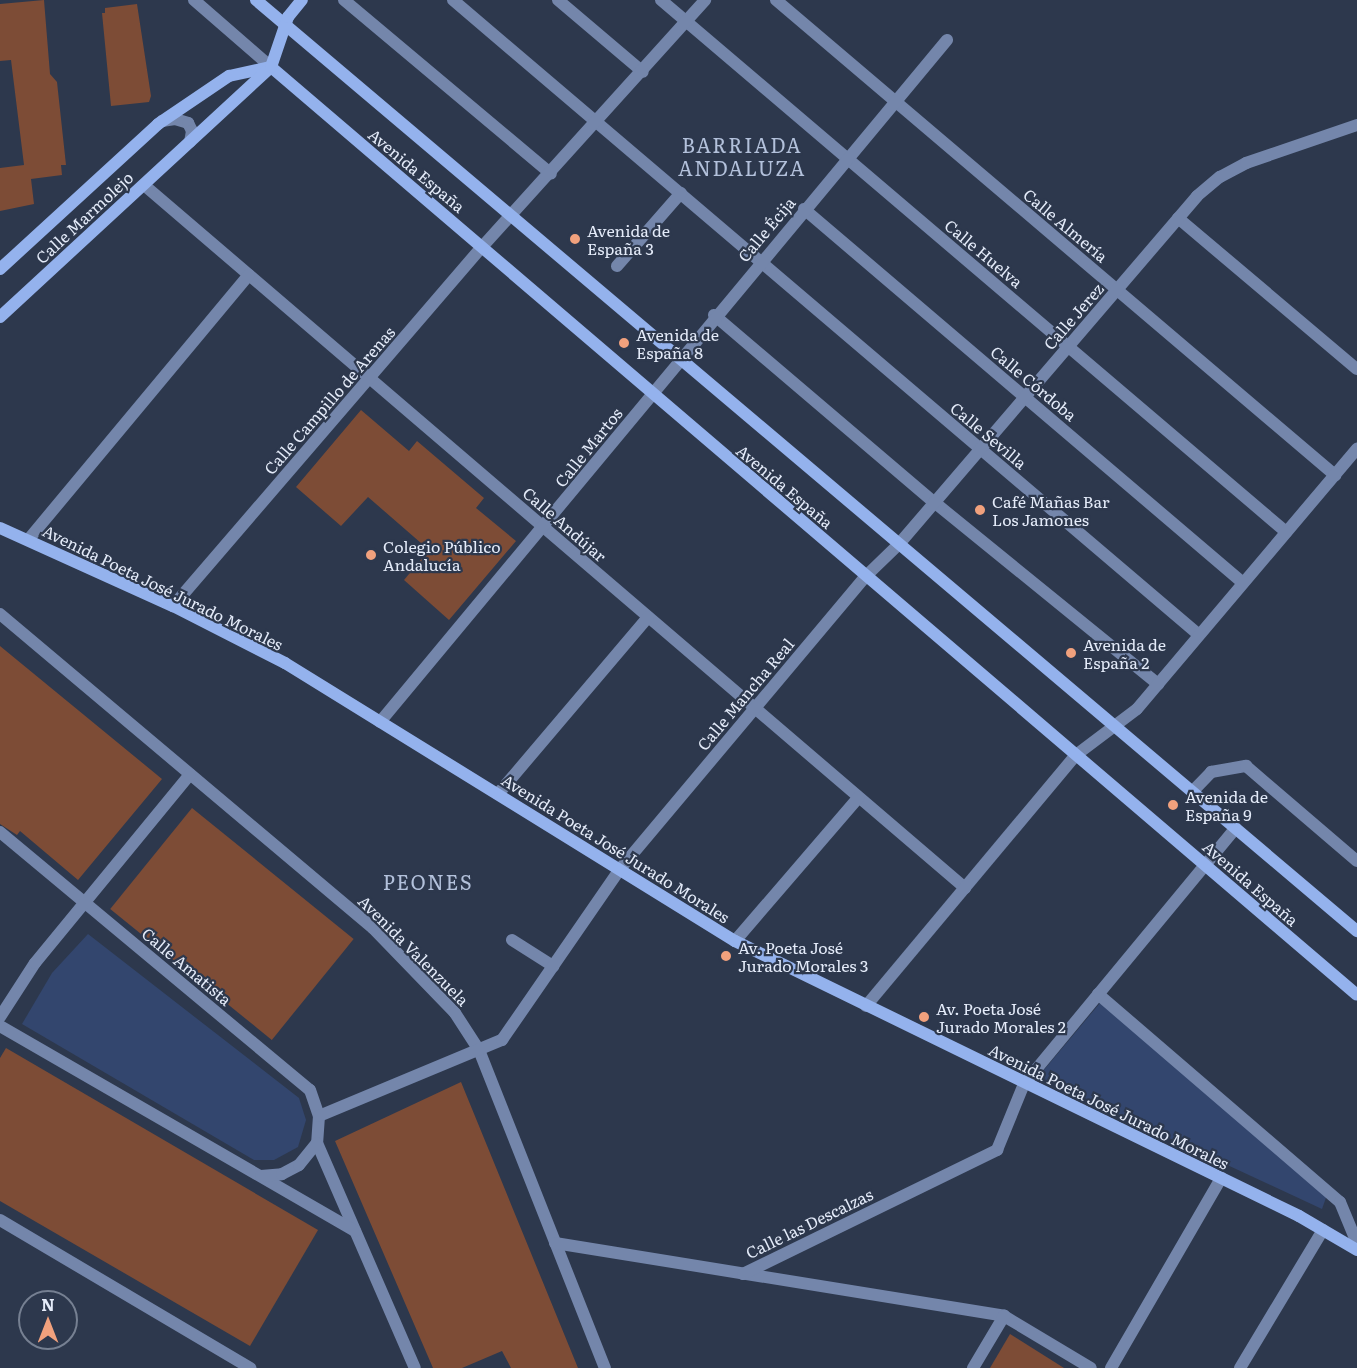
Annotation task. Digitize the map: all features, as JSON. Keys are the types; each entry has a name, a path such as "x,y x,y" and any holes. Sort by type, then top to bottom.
{"main road":[{"name":"Avenida España","path":"256,0 1357,931"},
{"path":"271,67 284,24 302,0"},
{"name":"Calle Marmolejo","path":"0,269 162,121 229,76 271,67"},
{"name":"Calle Marmolejo","path":"0,317 271,67"},
{"name":"Avenida España","path":"271,67 652,396 1357,995"},
{"name":"Avenida Poeta José Jurado Morales","path":"0,528 173,606 285,663 735,941 1024,1084 1221,1178 1357,1250"}],"street":[{"name":"Avenida España","path":"194,0 271,67"},
{"path":"344,0 551,174"},
{"name":"Calle Sevilla","path":"453,0 1198,634"},
{"path":"558,0 643,72"},
{"name":"Calle Huelva","path":"661,0 1286,531"},
{"name":"Calle Campillo de Arenas","path":"173,606 482,247 551,174 705,0"},
{"name":"Calle Almería","path":"776,0 1335,475"},
{"name":"Calle Écija","path":"681,358 714,315 947,40"},
{"path":"162,121 176,119 188,123 192,131 190,142"},
{"name":"Calle Jerez","path":"899,544 1178,218 1220,177 1246,163 1357,125"},
{"name":"Calle Andújar","path":"144,185 965,888"},
{"path":"618,266 681,193"},
{"name":"Calle Córdoba","path":"804,209 1242,582"},
{"path":"1178,218 1357,369"},
{"path":"28,540 249,275"},
{"path":"714,315 934,502 1158,684"},
{"name":"Calle Martos","path":"380,722 652,396 681,358"},
{"path":"866,1006 1076,755 1137,709 1242,582 1357,449"},
{"name":"Calle Mancha Real","path":"319,1116 502,1040 620,869 866,576 899,544"},
{"name":"Avenida Valenzuela","path":"0,614 373,928 455,1013 479,1050 605,1368"},
{"path":"498,794 648,617"},
{"path":"1192,792 1211,772 1246,766 1357,861"},
{"path":"0,1017 35,963 190,774"},
{"path":"735,941 858,798"},
{"name":"Calle las Descalzas","path":"555,1243 743,1274 997,1150 1024,1084 1236,828"},
{"name":"Calle Amatista","path":"0,832 310,1090 319,1116 317,1143"},
{"path":"512,940 553,966"},
{"path":"1098,994 1340,1202 1357,1243"},
{"path":"0,1026 355,1231"},
{"path":"261,1176 282,1174 299,1165 317,1143 415,1368"},
{"path":"1111,1368 1221,1178"},
{"path":"0,1220 250,1368"},
{"path":"1240,1368 1323,1230"},
{"path":"743,1274 1004,1316 1091,1368"},
{"path":"973,1368 1004,1316"}],"shaded area":[{"path":"88,934 299,1098 306,1120 298,1147 274,1160 254,1160 22,1024 52,973"},
{"path":"1100,1003 1328,1192 1322,1209 1038,1077"}],"building":[{"path":"44,0 50,74 57,82 66,165 61,165 62,175 31,179 34,204 0,211 0,168 24,165 11,60 0,61 0,4"},
{"path":"137,4 151,96 149,102 111,106 102,13 105,13 105,8"},
{"path":"361,410 409,451 417,441 484,498 476,508 516,541 449,620 404,580 429,550 368,497 341,526 296,487"},
{"path":"0,646 162,779 78,880 20,831 17,835 0,824"},
{"path":"192,808 354,939 272,1040 110,909"},
{"path":"6,1048 318,1230 250,1346 0,1201 0,1058"},
{"path":"461,1082 578,1368 511,1368 502,1351 462,1368 433,1368 335,1141"},
{"path":"1010,1334 1064,1368 990,1368"}],"place":[{"name":"Avenida de España 3","path":"575,239"},
{"name":"Avenida de España 8","path":"624,343"},
{"name":"Café Mañas Bar Los Jamones","path":"980,510"},
{"name":"Colegio Público Andalucía","path":"371,555"},
{"name":"Avenida de España 2","path":"1071,653"},
{"name":"Avenida de España 9","path":"1173,805"},
{"name":"Av. Poeta José Jurado Morales 3","path":"726,956"},
{"name":"Av. Poeta José Jurado Morales 2","path":"924,1017"}],"district":[{"name":"BARRIADA ANDALUZA","path":"742,156"},
{"name":"PEONES","path":"428,881"}]}
